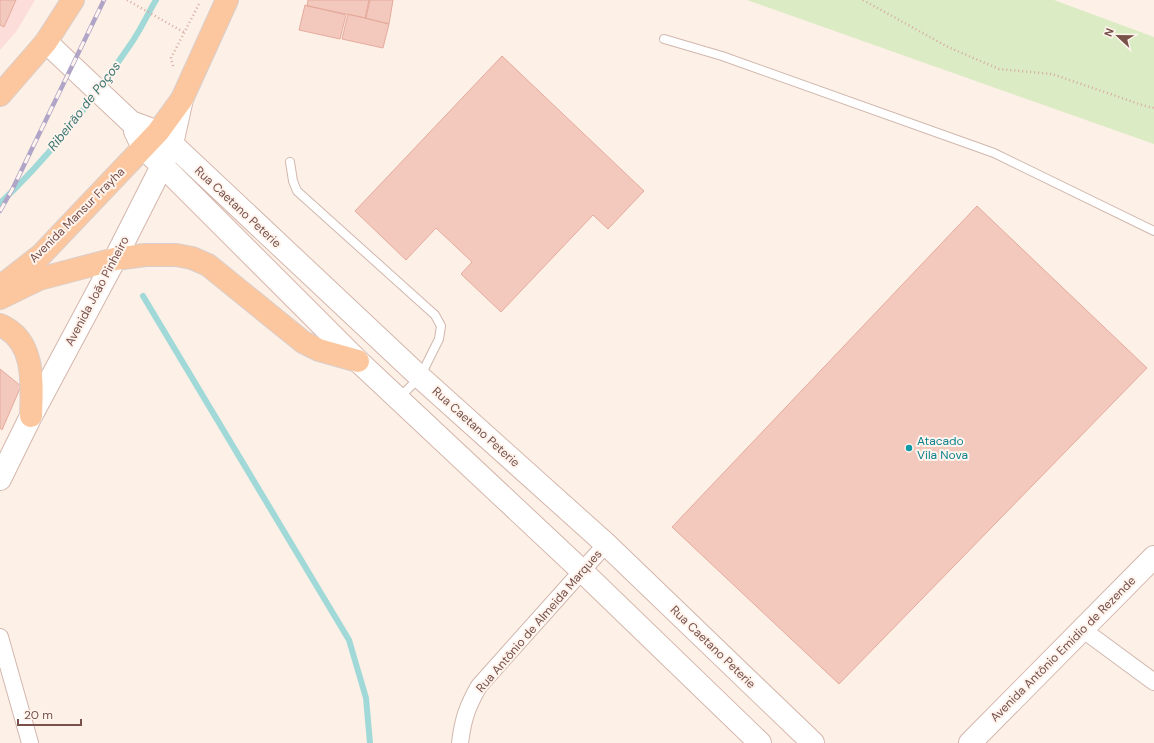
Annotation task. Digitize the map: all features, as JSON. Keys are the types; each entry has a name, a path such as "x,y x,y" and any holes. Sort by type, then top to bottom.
{"main road":[{"path":"156,141 182,99 227,0"},
{"path":"0,95 46,42 70,5"},
{"name":"Avenida Mansur Frayha","path":"0,287 42,255 156,141"},
{"path":"0,298 39,279 115,259 176,254 192,258 208,265 303,342 319,350 358,361"},
{"path":"0,325 7,328 20,340 28,357 32,375 31,416"}],"street":[{"name":"Rua Caetano Peterie","path":"46,42 124,116 156,141 606,544 813,743"},
{"name":"Rua Caetano Peterie","path":"156,141 162,166 398,400 582,571 760,743"},
{"name":"Avenida João Pinheiro","path":"0,479 31,416 115,259 162,166"},
{"name":"Rua Antônio de Almeida Marques","path":"460,743 463,721 469,702 479,686 606,544"},
{"name":"Avenida Antônio Emidio de Rezende","path":"971,743 1082,628 1154,557"},
{"path":"1082,628 1154,682"},
{"path":"0,638 30,743"}],"lane":[{"path":"664,39 722,56 994,153 1154,231"},
{"path":"290,162 293,181 297,191 435,315 441,326 439,339 420,377 398,400"}],"path":[{"path":"127,0 185,32"},
{"path":"863,0 948,47 999,69 1052,74 1154,108"}],"shaded area":[{"path":"0,0 35,0 16,32 0,50"}],"green space":[{"path":"747,0 1054,0 1154,37 1154,144"}],"building":[{"path":"0,0 16,0 4,27 0,25"},
{"path":"308,0 370,0 366,18 307,6"},
{"path":"369,0 393,0 389,24 365,18"},
{"path":"305,5 346,15 340,39 299,30"},
{"path":"348,14 389,24 383,48 342,39"},
{"path":"502,56 644,191 608,229 593,215 501,312 461,274 472,262 436,228 406,260 355,211"},
{"name":"Atacado Vila Nova","path":"977,206 1147,368 839,684 672,527"},
{"path":"0,369 21,386 2,430 0,428"}],"waterway":[{"name":"Ribeirão de Poços","path":"0,203 36,167 70,128 134,40 156,0"},
{"path":"143,296 349,640 366,698 370,743"}],"railway":[{"path":"0,211 12,190 104,0"}],"place":[{"name":"Atacado Vila Nova","path":"909,448"}]}
